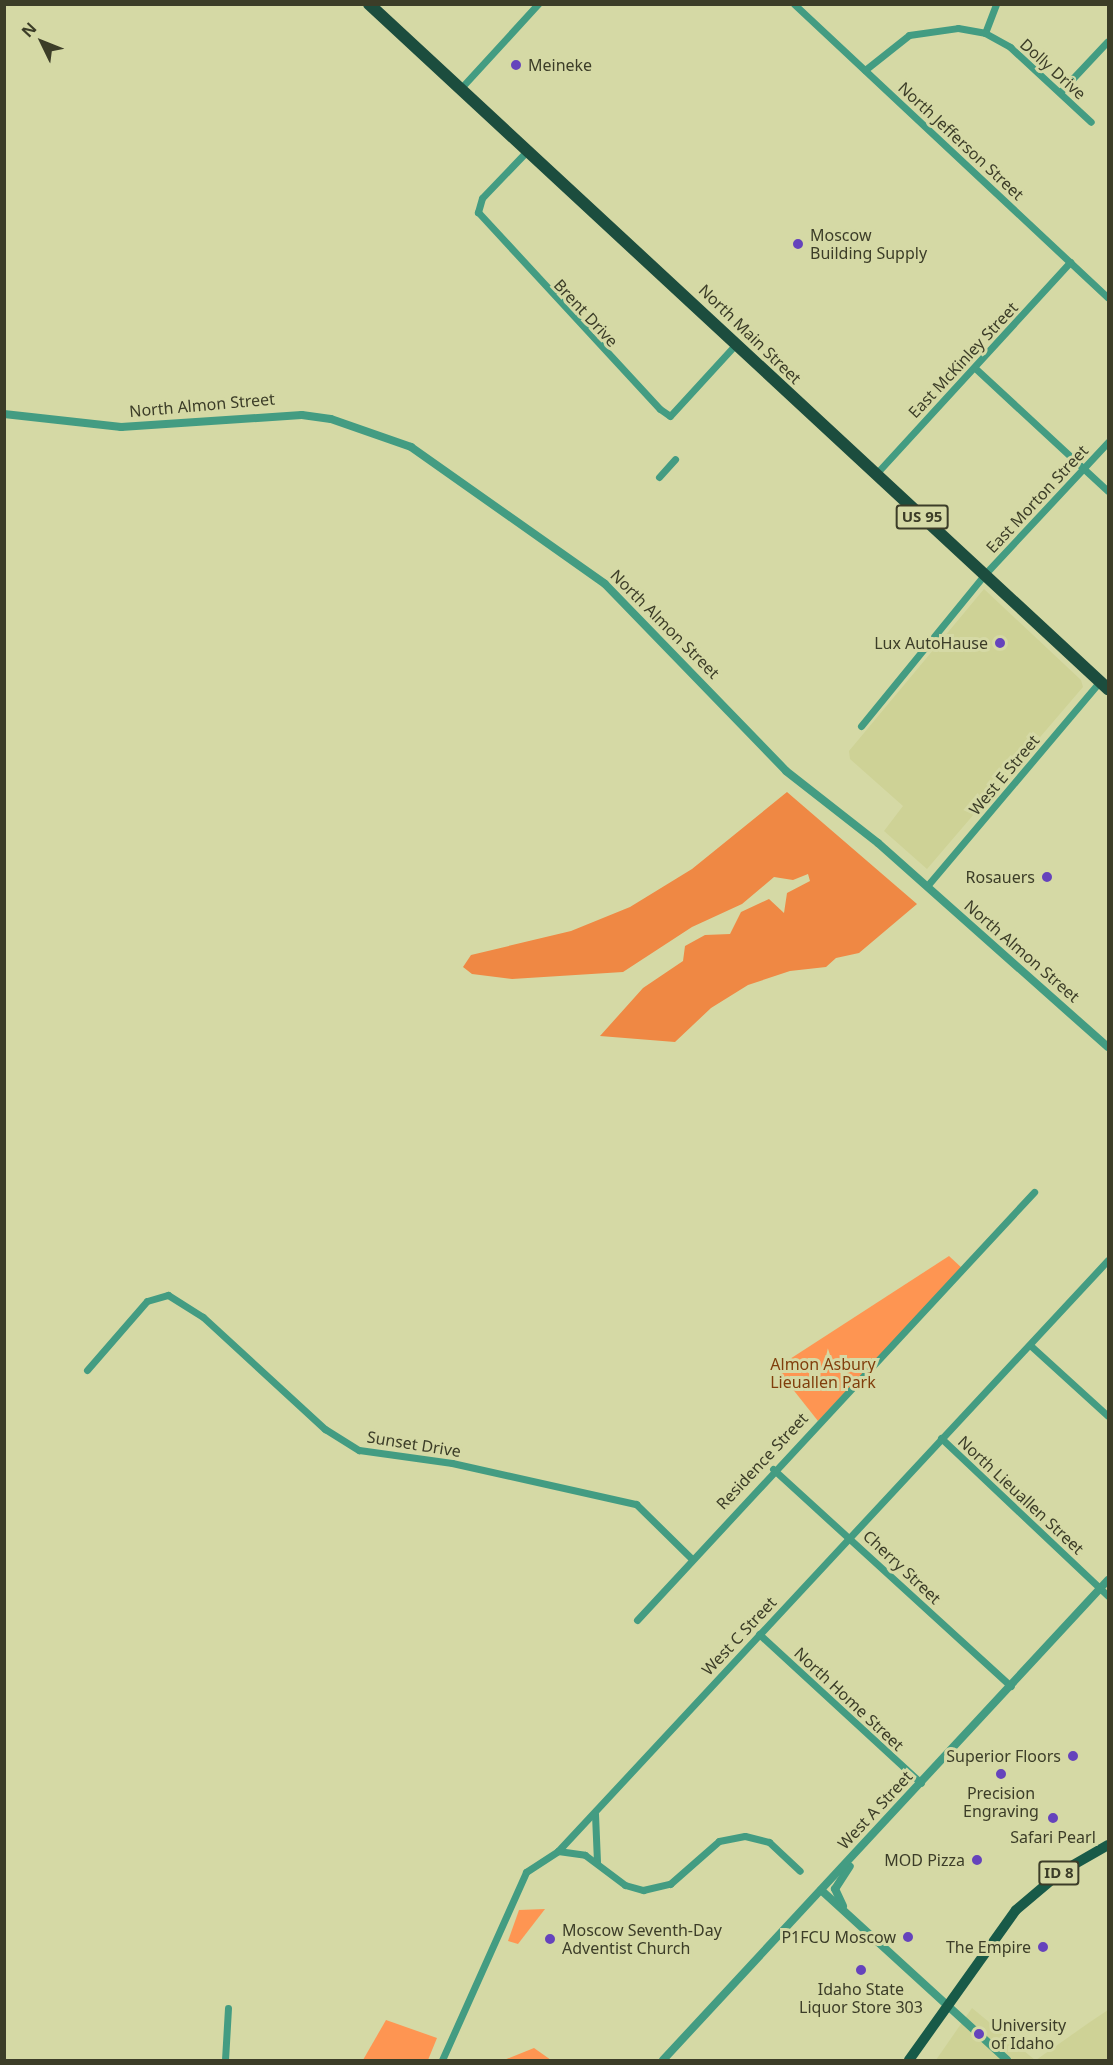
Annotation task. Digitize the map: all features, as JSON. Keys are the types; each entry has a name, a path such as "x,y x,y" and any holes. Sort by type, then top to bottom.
{"highway":[{"name":"North Main Street","path":"369,4 1104,685"}],"main road":[{"name":"ID 8","path":"909,2061 1016,1910 1061,1872 1108,1845"}],"street":[{"path":"461,88 538,4"},
{"name":"North Jefferson Street","path":"794,4 1108,298"},
{"path":"985,33 996,4"},
{"name":"Dolly Drive","path":"865,70 909,35 958,28 985,33 1010,47 1091,122"},
{"path":"1060,93 1107,42"},
{"name":"Brent Drive","path":"528,150 482,198 478,212 660,409 670,416 736,344"},
{"name":"East McKinley Street","path":"875,475 1070,262"},
{"path":"975,368 1108,491"},
{"name":"North Almon Street","path":"4,414 121,427 302,415 331,418 411,447 605,584 786,771 927,886 1108,1047"},
{"name":"East Morton Street","path":"861,726 984,575 1108,442"},
{"path":"659,477 675,459"},
{"name":"West E Street","path":"927,886 1104,685"},
{"name":"Residence Street","path":"637,1620 773,1469 1034,1192"},
{"name":"West C Street","path":"442,2061 494,1952 519,1882 558,1851 849,1536 1031,1346 1108,1260"},
{"name":"Sunset Drive","path":"87,1370 147,1301 168,1295 203,1317 324,1429 351,1445 636,1504 691,1558"},
{"path":"1031,1346 1108,1416"},
{"name":"North Lieuallen Street","path":"941,1438 1108,1596"},
{"name":"Cherry Street","path":"773,1469 1011,1686"},
{"name":"West A Street","path":"663,2061 1108,1580"},
{"name":"North Home Street","path":"759,1634 921,1783"},
{"path":"596,1810 591,1826 597,1862"},
{"path":"860,1925 836,1889 881,1827"},
{"path":"558,1851 597,1862 626,1885 662,1887 682,1878 719,1841 745,1836 769,1842 800,1871"},
{"path":"821,1890 1007,2061"},
{"path":"225,2061 228,2008"}],"shaded area":[{"path":"984,589 1081,680 1083,687 927,869 884,831 903,806 850,759 849,751"},
{"path":"787,792 917,904 859,953 836,958 826,967 790,971 748,985 711,1008 675,1042 600,1036 643,988 683,961 685,946 705,935 730,934 741,912 769,899 784,913 787,893 810,881 808,874 793,880 774,877 742,904 692,927 623,972 512,979 472,974 463,967 471,955 571,931 630,907 692,869"},
{"name":"University of Idaho","path":"972,2008 1035,2060 936,2060"},
{"name":"University of Idaho","path":"1108,2010 1108,2060 1036,2060 1090,2022"}],"green space":[{"name":"Almon Asbury Lieuallen Park","path":"949,1256 963,1269 818,1421 776,1368"},
{"path":"545,1909 518,1944 508,1941 519,1910"},
{"path":"386,2020 437,2038 428,2060 363,2060"},
{"path":"534,2048 551,2060 504,2060"}],"place":[{"name":"Meineke","path":"516,65"},
{"name":"Moscow Building Supply","path":"798,244"},
{"name":"Lux AutoHause","path":"1000,643"},
{"name":"Rosauers","path":"1047,877"},
{"name":"Superior Floors","path":"1073,1756"},
{"name":"Precision Engraving","path":"1001,1774"},
{"name":"Safari Pearl","path":"1053,1818"},
{"name":"MOD Pizza","path":"977,1860"},
{"name":"P1FCU Moscow","path":"908,1937"},
{"name":"Moscow Seventh-Day Adventist Church","path":"550,1939"},
{"name":"The Empire","path":"1043,1947"},
{"name":"Idaho State Liquor Store 303","path":"861,1970"},
{"name":"University of Idaho","path":"979,2034"}]}
